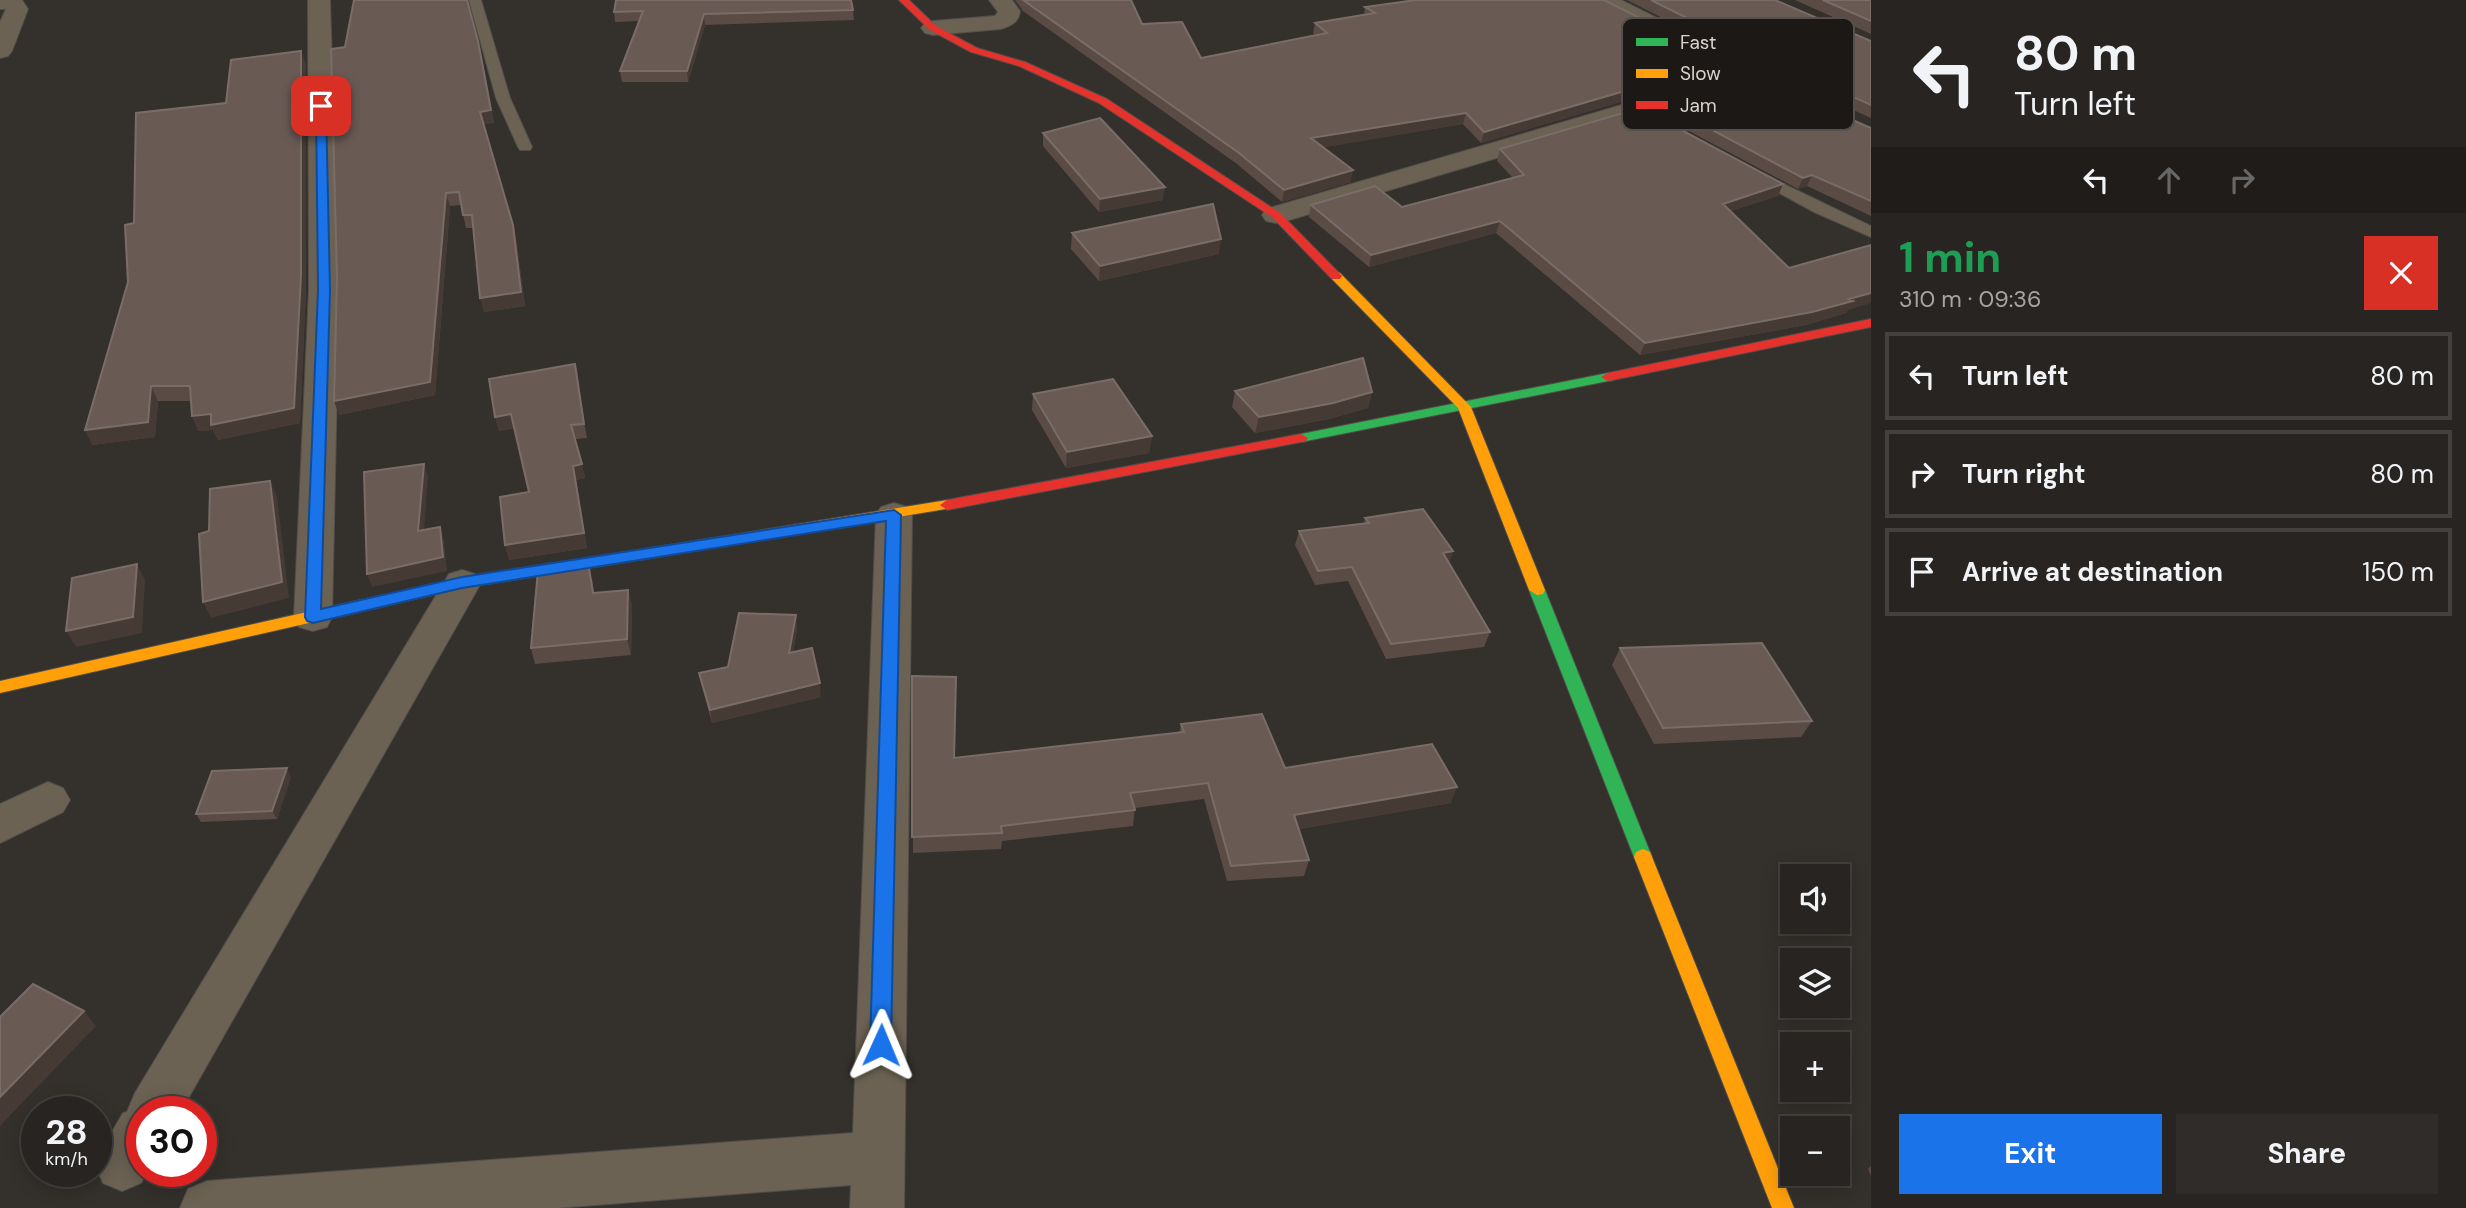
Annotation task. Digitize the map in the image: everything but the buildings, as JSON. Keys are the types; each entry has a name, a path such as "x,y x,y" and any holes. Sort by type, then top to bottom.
{"street":[{"path":"313,617 324,290 320,0"},
{"path":"904,0 933,28 974,50 1022,64 1104,102 1276,215 1464,407 1783,1208"},
{"path":"933,28 1001,22 1008,17 1009,11 1000,0"},
{"path":"1604,0 1640,18"},
{"path":"0,2 13,3 17,9 0,51"},
{"path":"1276,215 1622,113"},
{"path":"0,687 462,583 894,515 1464,407 1871,323"},
{"path":"207,1208 877,1183 894,515"},
{"path":"162,1096 462,583"},
{"path":"0,825 48,800"}],"lane":[{"path":"475,0 503,98 525,148"},
{"path":"1738,165 1819,209 1871,232"}],"traffic: fast":[{"path":"1301,438 1608,377"},
{"path":"338,611 462,583 639,555"},
{"path":"1537,590 1643,857"}],"traffic: slow":[{"path":"1336,276 1464,407 1537,590"},
{"path":"639,555 947,505"},
{"path":"0,687 338,611"},
{"path":"1643,857 1783,1208"}],"traffic: jam":[{"path":"904,0 933,28 974,50 1022,64 1103,101 1276,215 1336,276"},
{"path":"1608,377 1871,323"},
{"path":"947,505 1301,438"}],"route":[{"path":"321,106 324,290 313,617 462,583 894,515 881,1045"}]}
